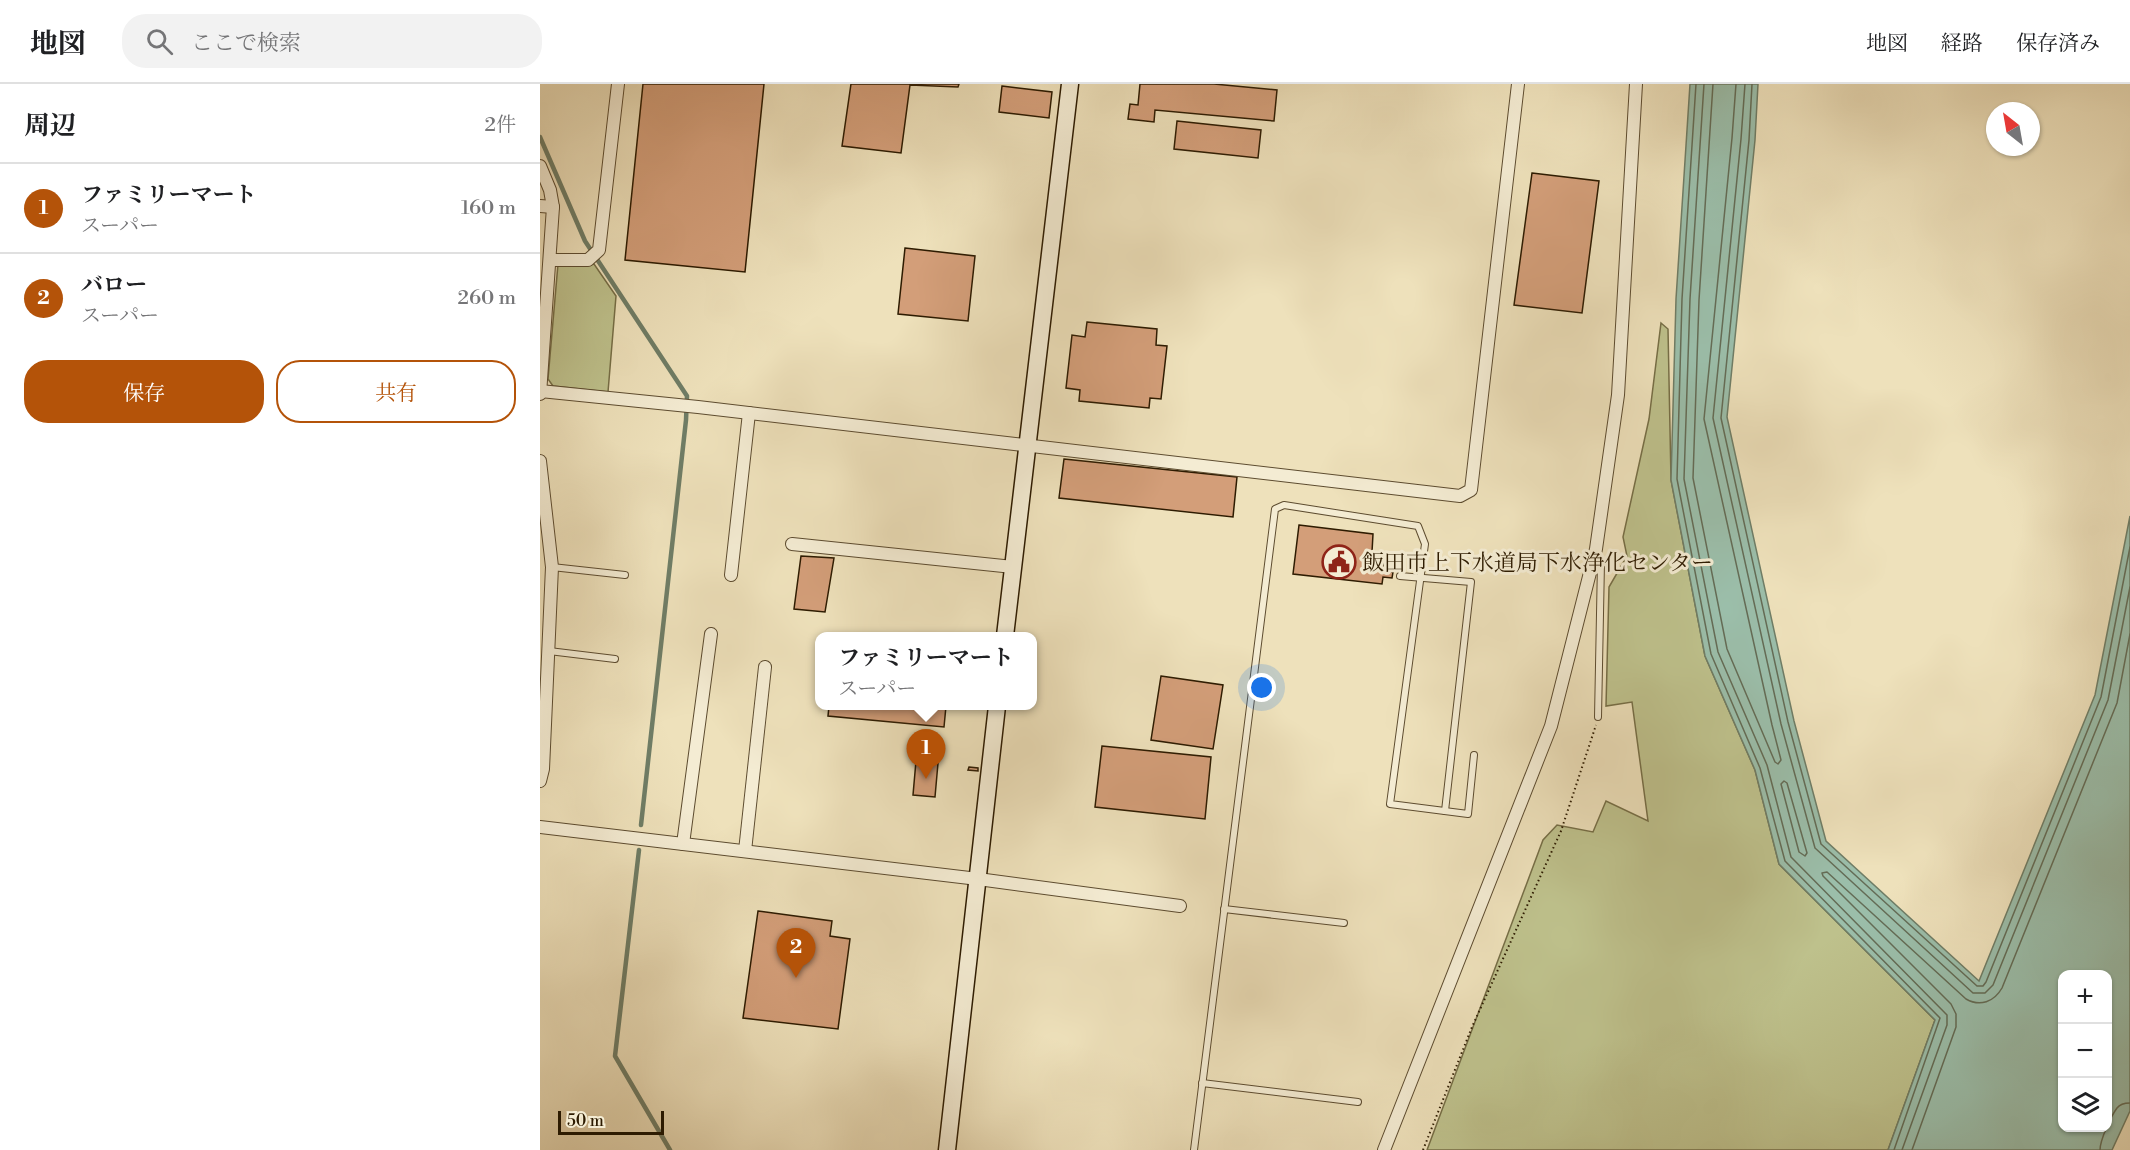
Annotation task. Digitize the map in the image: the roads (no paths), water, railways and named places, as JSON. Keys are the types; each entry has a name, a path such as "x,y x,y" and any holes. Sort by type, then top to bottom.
{"street":[{"path":"550,260 593,256 599,250 618,84"},
{"path":"1005,632 1070,84"},
{"path":"540,166 550,190 546,207 550,260 540,392 749,412 1460,496 1471,490 1518,84"},
{"path":"1384,1150 1551,726 1596,549 1617,395 1636,84"},
{"path":"731,574 749,412"},
{"path":"540,461 552,567 540,781"},
{"path":"792,544 1013,567"},
{"path":"683,844 711,634"},
{"path":"746,851 765,667"},
{"path":"947,1150 996,710"},
{"path":"540,827 978,879 1180,906"}],"lane":[{"path":"1194,1150 1275,509 1284,505 1418,526 1425,544 1390,804 1468,814 1474,755"},
{"path":"1596,549 1601,562 1598,717"},
{"path":"552,567 625,575"},
{"path":"1400,576 1471,582 1445,811"},
{"path":"549,651 615,659"},
{"path":"1224,909 1344,924"},
{"path":"1202,1083 1358,1102"}],"water":[{"path":"1690,84 1758,84 1755,140 1727,417 1794,721 1826,841 1979,981 2095,695 2130,516 2130,1111 2112,1150 1888,1150 1935,1020 1779,864 1755,770 1705,656 1671,480 1676,299"}],"waterway":[{"path":"540,137 585,241 687,396 641,825"},
{"path":"639,850 615,1056 670,1150"}],"place":[{"name":"飯田市上下水道局下水浄化センター","path":"1339,562"},
{"name":"ファミリーマート","path":"926,779"},
{"name":"バロー","path":"796,978"}]}
